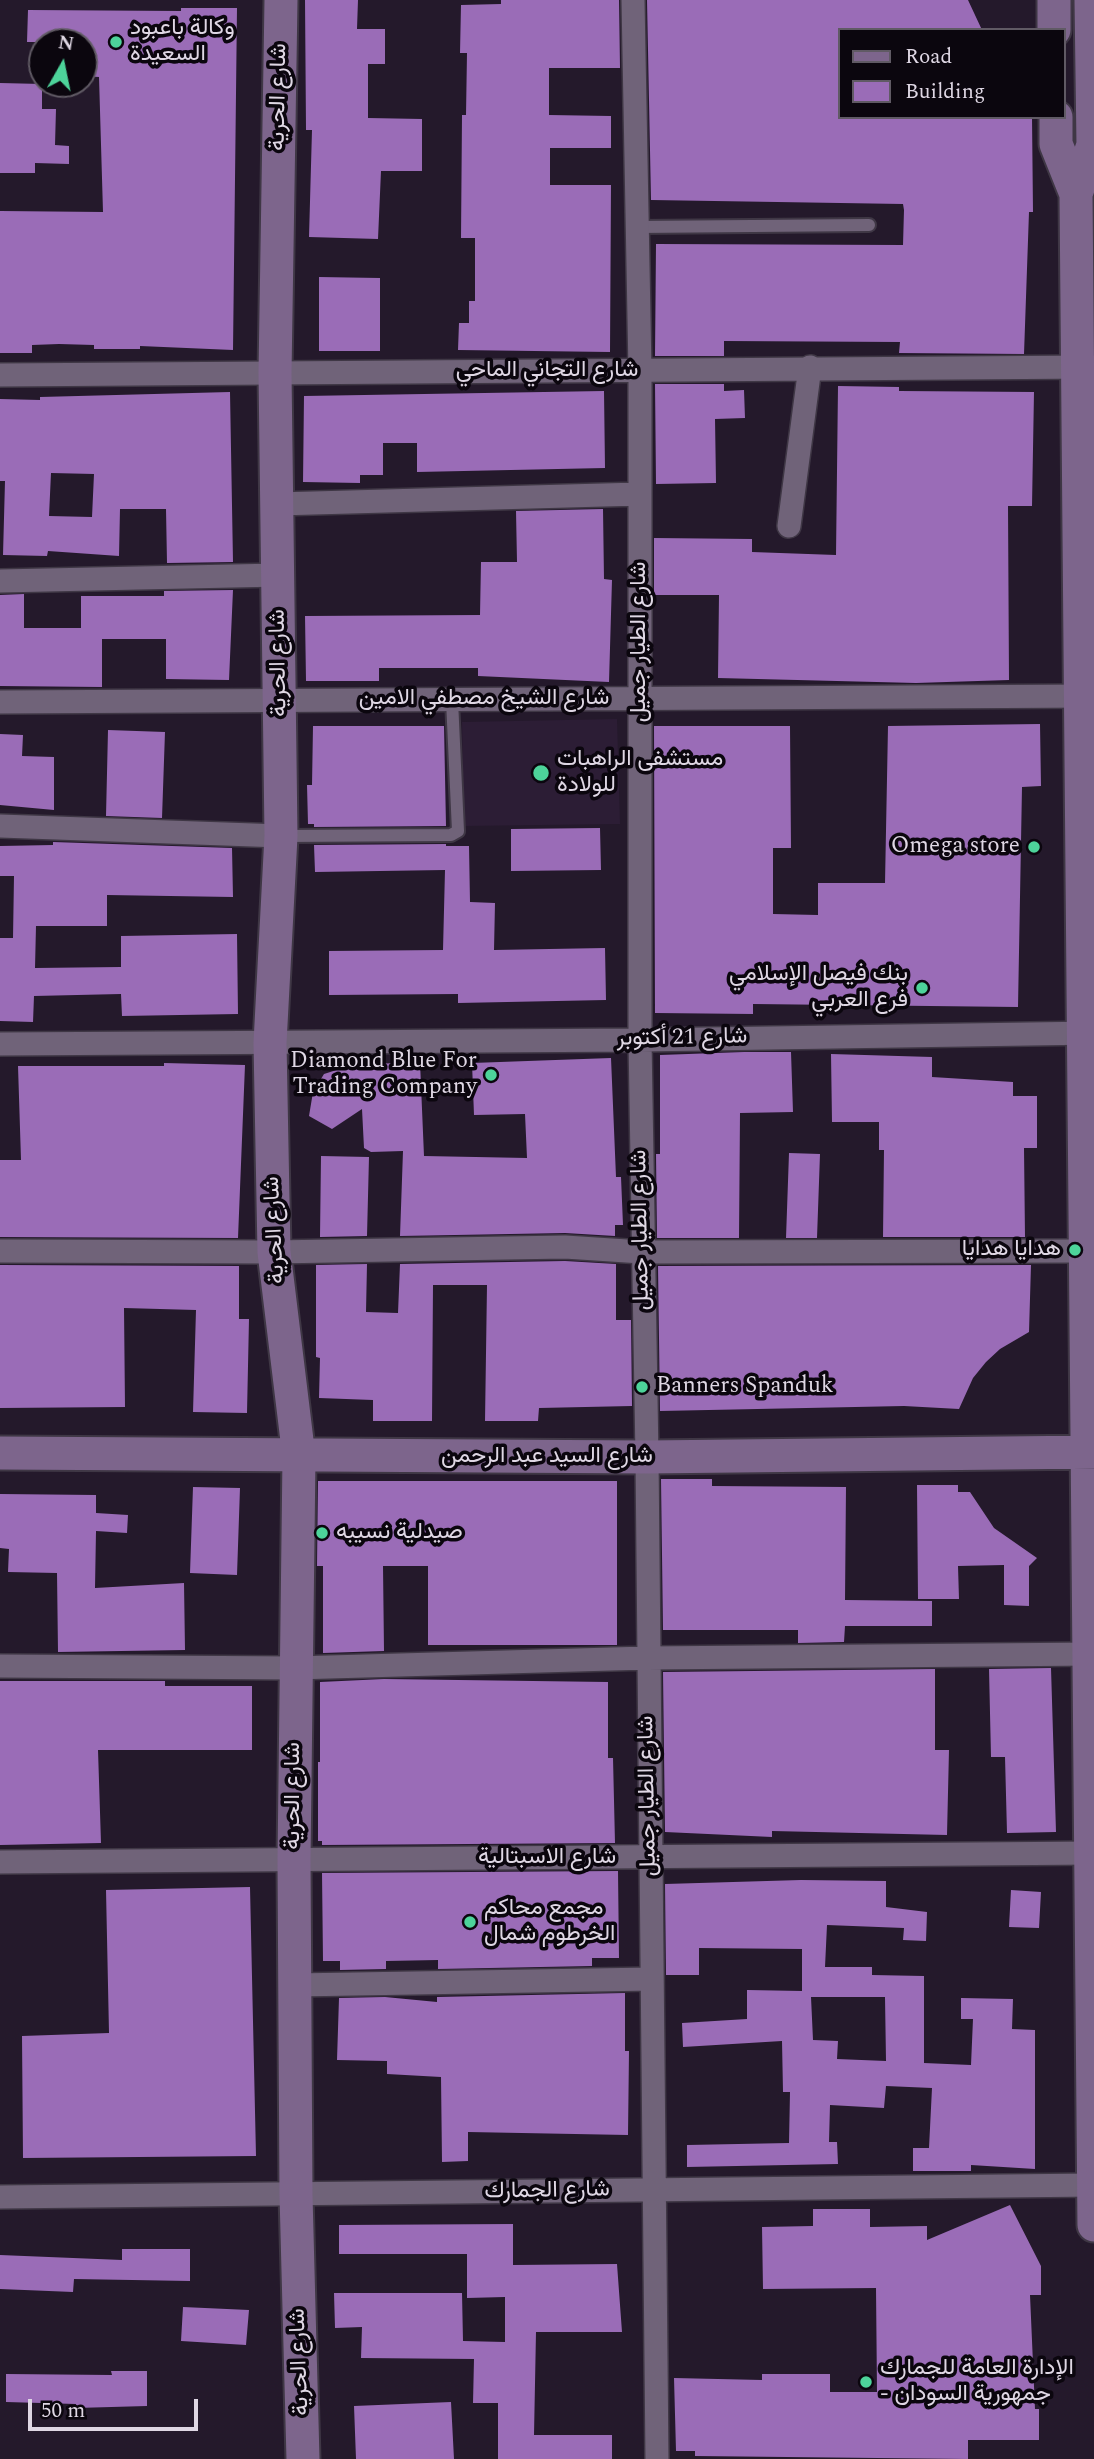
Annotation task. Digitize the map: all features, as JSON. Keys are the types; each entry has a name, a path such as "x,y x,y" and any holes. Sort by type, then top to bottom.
{"street":[{"name":"شارع الحرية","path":"281,0 275,373 281,836 270,1042 274,1252 299,1457 294,1668 294,1860 296,2195 303,2459"},
{"name":"شارع الطيار جميل","path":"634,0 640,370 640,1040 647,1457 649,1857 656,2191 657,2459"},
{"path":"1054,0 1054,28"},
{"path":"1076,194 1093,145 1091,0"},
{"path":"1056,131 1093,145"},
{"path":"1056,131 1076,194 1086,368 1089,1214 1085,1251 1091,1452 1094,2225"},
{"name":"شارع التجاني الماحي","path":"0,375 810,367 1086,368"},
{"path":"789,526 810,367"},
{"path":"277,503 640,494"},
{"path":"0,581 279,575"},
{"name":"شارع الشيخ مصطفي الامين","path":"0,702 1087,696"},
{"path":"0,826 281,836"},
{"name":"شارع 21 أكتوبر","path":"0,1044 640,1040 1089,1033"},
{"path":"0,1251 274,1252 565,1247 642,1252 1085,1251"},
{"name":"شارع السيد عبد الرحمن","path":"0,1452 299,1457 647,1457 1091,1452"},
{"path":"0,1666 294,1668 647,1658 1091,1654"},
{"name":"شارع الاسبتالية","path":"0,1862 1092,1853"},
{"path":"295,1985 652,1979"},
{"name":"شارع الجمارك","path":"0,2197 1094,2185"}],"lane":[{"path":"636,227 869,225"},
{"path":"281,836 451,835 458,831 452,700"}],"shaded area":[{"name":"مستشفى الراهبات للولادة","path":"617,719 620,824 464,826 462,722"}],"building":[{"path":"305,0 358,0 357,29 385,29 385,64 368,64 368,118 422,119 422,171 381,171 378,239 309,237 312,130 306,130"},
{"path":"501,0 619,0 620,68 549,68 549,115 611,116 611,148 550,148 550,185 611,185 610,352 458,350 459,323 469,323 469,301 475,301 475,238 461,238 462,115 466,115 467,53 460,53 461,5 501,4"},
{"path":"647,0 968,0 981,28 838,28 838,119 1032,119 1033,212 1029,212 1024,354 899,353 900,342 724,341 724,356 655,356 656,244 903,245 904,210 903,204 651,200"},
{"path":"181,8 237,8 233,350 140,346 140,349 94,349 94,345 59,344 32,345 32,353 0,353 0,211 103,212 98,28 28,28 27,42 28,10 181,11"},
{"path":"0,83 28,84 28,98 42,98 42,109 56,109 55,145 69,146 69,164 35,163 35,173 0,173"},
{"path":"319,277 380,278 380,351 319,351"},
{"path":"655,384 724,384 724,391 744,390 745,418 715,419 716,483 656,484"},
{"path":"838,386 899,387 899,391 1034,392 1032,506 1008,506 1009,680 916,683 718,678 719,595 654,595 654,538 752,539 752,552 836,555"},
{"path":"604,391 605,468 417,472 417,443 383,443 383,475 360,475 360,483 303,482 304,396"},
{"path":"230,392 233,562 167,563 166,509 120,509 119,556 48,551 47,556 3,555 5,481 0,481 0,399 40,400 40,397","holes":["51,473 94,474 92,517 49,516"]},
{"path":"603,509 604,579 612,580 609,682 478,676 478,668 379,668 379,681 306,681 305,616 480,615 481,562 517,562 516,511"},
{"path":"233,590 229,680 166,679 166,639 102,639 102,687 0,686 0,595 24,594 24,628 81,628 81,596 164,596 164,591"},
{"path":"1040,724 1041,786 1022,787 1018,1007 753,1004 753,1014 655,1013 654,726 790,726 791,848 773,848 773,914 818,915 818,883 885,883 888,726"},
{"path":"313,726 444,726 446,826 314,827 314,824 308,824 307,785 312,785"},
{"path":"108,730 165,732 162,818 106,816"},
{"path":"0,734 23,735 22,756 54,757 54,810 0,805"},
{"path":"600,828 601,870 511,871 511,829"},
{"path":"53,842 232,848 233,897 107,895 107,926 36,926 35,968 121,967 121,936 237,934 238,1014 122,1016 121,994 34,996 33,1022 0,1021 0,938 13,938 14,876 0,876 0,846 53,845"},
{"path":"314,845 469,846 470,902 495,903 494,950 605,948 606,1000 458,1003 458,994 329,995 329,951 443,950 445,870 315,872"},
{"path":"791,1052 793,1112 740,1113 739,1238 657,1238 656,1154 660,1154 660,1055"},
{"path":"831,1054 932,1057 932,1077 1013,1082 1013,1096 1037,1096 1037,1148 1024,1148 1025,1237 883,1237 884,1150 879,1150 879,1122 832,1122"},
{"path":"611,1058 616,1177 621,1177 623,1225 615,1225 615,1236 565,1233 400,1236 403,1151 371,1152 364,1148 362,1109 332,1129 309,1116 313,1092 324,1074 352,1065 420,1062 424,1156 527,1158 525,1114 474,1115 472,1063"},
{"path":"164,1063 245,1065 238,1238 0,1237 0,1160 21,1160 18,1066 164,1066"},
{"path":"789,1153 820,1154 817,1238 786,1238"},
{"path":"321,1156 369,1157 367,1236 320,1237"},
{"path":"565,1261 616,1264 616,1320 631,1320 632,1406 539,1408 538,1421 485,1421 487,1285 433,1285 432,1421 373,1421 373,1400 319,1398 316,1265 367,1264 366,1312 398,1313 400,1264"},
{"path":"0,1265 239,1266 239,1319 249,1319 247,1413 193,1412 196,1310 124,1308 125,1407 0,1408"},
{"path":"1031,1265 1029,1332 1000,1349 986,1362 973,1378 959,1409 904,1406 660,1411 658,1266"},
{"path":"661,1479 712,1479 712,1486 846,1487 845,1600 932,1601 932,1626 845,1626 844,1642 798,1643 798,1630 663,1630"},
{"path":"318,1481 617,1481 617,1645 428,1645 428,1566 383,1566 384,1651 323,1653 323,1566 317,1566"},
{"path":"917,1485 958,1485 958,1492 970,1492 994,1528 1037,1558 1029,1566 1029,1606 1004,1605 1004,1565 958,1566 959,1599 918,1599"},
{"path":"193,1487 240,1488 237,1575 190,1573"},
{"path":"0,1494 96,1495 96,1513 128,1515 127,1533 96,1531 95,1588 184,1583 185,1650 58,1652 57,1573 8,1572 9,1549 0,1548"},
{"path":"1051,1668 1056,1832 1007,1833 1005,1757 991,1757 989,1669"},
{"path":"935,1669 935,1750 949,1750 947,1835 772,1831 772,1837 665,1832 663,1672"},
{"path":"384,1679 608,1682 608,1758 613,1758 615,1843 322,1845 322,1841 318,1841 320,1682"},
{"path":"0,1681 165,1681 165,1686 252,1686 252,1750 98,1750 101,1843 0,1845"},
{"path":"618,1871 619,1958 592,1958 592,1966 438,1969 438,1960 386,1961 386,1969 340,1970 340,1961 323,1961 322,1873"},
{"path":"801,1880 886,1881 886,1907 927,1912 926,1941 903,1940 904,1928 827,1925 825,1967 872,1967 872,1975 924,1976 924,2063 971,2065 973,2019 961,2019 961,1998 1013,1999 1012,2029 1035,2030 1035,2169 971,2165 971,2171 913,2171 913,2148 929,2148 932,2088 886,2086 884,2108 830,2105 829,2142 837,2142 838,2164 687,2167 687,2145 789,2143 790,2092 783,2092 782,2041 683,2047 682,2023 747,2019 747,1990 802,1991 802,1949 699,1948 699,1975 666,1975 665,1884","holes":["811,1997 885,1997 886,2061 837,2059 838,2041 813,2040"]},
{"path":"250,1887 256,2156 23,2158 22,2036 109,2033 106,1890"},
{"path":"1011,1890 1041,1892 1039,1928 1009,1927"},
{"path":"625,1993 625,2051 629,2051 628,2135 468,2132 468,2161 442,2162 441,2077 387,2074 387,2061 337,2060 339,1998 385,1997 437,2002 437,1997"},
{"path":"1010,2205 1041,2266 1041,2295 1030,2295 1039,2440 968,2440 968,2459 695,2456 695,2451 676,2451 674,2378 762,2380 762,2374 830,2374 830,2392 877,2392 876,2288 763,2289 762,2227 813,2226 813,2209 870,2209 870,2227 927,2226 927,2240"},
{"path":"513,2224 513,2265 617,2264 622,2332 536,2332 534,2435 612,2435 612,2459 498,2459 498,2403 473,2403 474,2359 361,2358 362,2327 335,2328 334,2293 462,2293 463,2341 505,2342 505,2297 467,2298 467,2254 339,2254 339,2225"},
{"path":"122,2249 190,2249 190,2281 74,2279 73,2292 0,2289 0,2255 122,2260"},
{"path":"183,2307 249,2310 246,2345 181,2341"},
{"path":"111,2371 147,2371 147,2406 76,2408 76,2404 6,2402 6,2374 112,2375"},
{"path":"451,2402 454,2459 356,2459 354,2406"}],"place":[{"name":"وكالة باعبود السعيدة","path":"116,42"},
{"name":"مستشفى الراهبات للولادة","path":"541,773"},
{"name":"Omega store","path":"1034,847"},
{"name":"بنك فيصل الإسلامي فرع العربي","path":"922,988"},
{"name":"Diamond Blue For Trading Company","path":"491,1075"},
{"name":"هدايا هدايا","path":"1075,1250"},
{"name":"Banners Spanduk","path":"642,1387"},
{"name":"صيدلية نسيبه","path":"322,1533"},
{"name":"مجمع محاكم الخرطوم شمال","path":"470,1922"},
{"name":"الإدارة العامة للجمارك - جمهورية السودان","path":"866,2382"}]}
